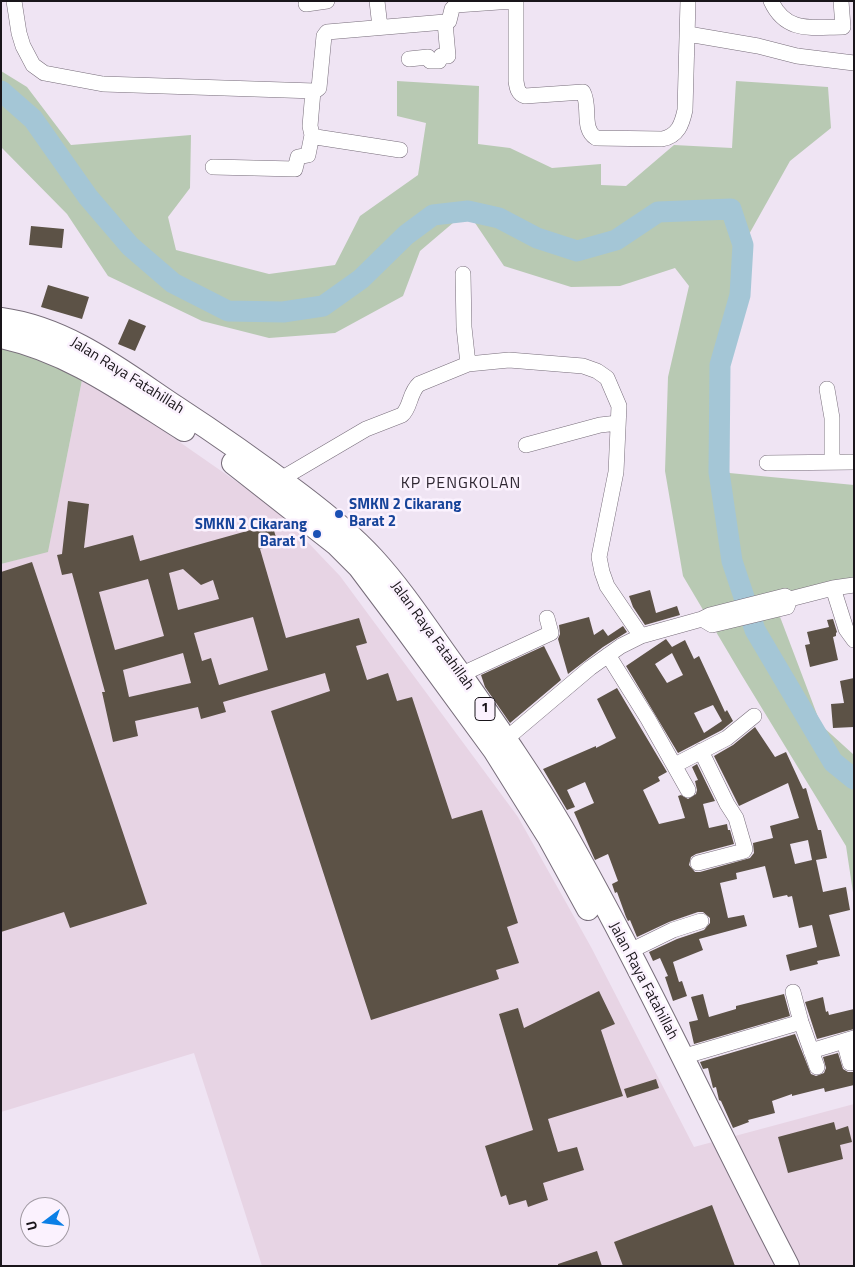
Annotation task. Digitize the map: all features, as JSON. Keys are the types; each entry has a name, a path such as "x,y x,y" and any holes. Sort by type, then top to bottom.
{"highway":[{"name":"Jalan Raya Fatahillah","path":"1,319 34,326 62,336 94,352 281,479 349,534 374,559 415,612 506,739 562,828 682,1057 773,1266"},
{"name":"Jalan Raya Fatahillah","path":"1,337 36,346 64,357 218,451 336,544 359,567 494,750 549,838 730,1167 788,1266"}],"street":[{"path":"14,1 19,33 25,53 32,65 44,73 103,84 313,91 319,88 325,34 329,32 445,22 449,21 452,8 456,5 515,1 516,81 518,92 521,95 583,92 586,99 588,129 590,134 596,138 662,139 670,138 675,134 680,127 685,110 688,1"},
{"path":"306,4 327,1"},
{"path":"377,1 380,27"},
{"path":"770,1 781,17 790,24 800,27 843,27 842,1"},
{"path":"409,59 428,57 430,61 439,61 441,56 448,56 445,22"},
{"path":"688,34 758,46 797,56 854,62"},
{"path":"213,167 295,169 298,157 308,155 312,135 310,126 313,91"},
{"path":"312,135 400,150"},
{"path":"463,274 464,327 468,364"},
{"path":"281,479 366,429 402,415 408,406 414,389 419,384 468,364 509,360 583,366 596,371 607,378 619,406 616,472 599,557 607,586 641,636"},
{"path":"826,389 832,418 832,462"},
{"path":"526,445 618,423"},
{"path":"767,463 854,462"},
{"path":"506,739 608,655 641,636 833,588 854,585"},
{"path":"833,588 846,629 854,640"},
{"path":"460,675 551,633 547,618"},
{"path":"608,655 675,765 688,790"},
{"path":"675,765 726,738 754,716"},
{"path":"698,863 744,851 745,849 736,818 701,751"},
{"path":"628,952 673,930 701,921"},
{"path":"793,992 801,1022 817,1067"},
{"path":"682,1057 801,1022"},
{"path":"811,1051 849,1040 850,1063 854,1062"}],"shaded area":[{"path":"83,375 276,509 340,576 518,817 591,947 694,1147 854,1104 854,1266 262,1266 194,1053 1,1112 1,564 48,551"}],"green space":[{"path":"1,71 27,87 71,145 191,135 190,188 168,217 176,250 269,274 335,265 360,216 418,175 426,123 397,116 397,81 479,86 478,144 510,148 552,168 601,164 601,185 626,186 674,145 732,148 736,81 828,87 831,128 790,161 743,245 739,297 720,365 719,472 854,485 854,581 774,601 821,725 854,755 854,899 846,846 683,576 665,471 668,377 689,286 675,268 620,286 571,287 504,266 467,211 420,251 403,296 335,333 269,338 202,321 108,276 67,214 1,147"},
{"path":"1,345 83,375 48,552 1,564"}],"building":[{"path":"31,226 64,229 62,248 29,245"},
{"path":"48,285 89,297 82,319 41,307"},
{"path":"129,319 146,326 135,351 118,344"},
{"path":"68,501 89,504 84,548 133,535 140,561 272,524 278,544 260,549 286,638 359,618 367,643 356,646 367,680 388,673 397,701 412,697 452,819 482,810 518,923 507,927 519,963 496,970 499,979 371,1020 271,711 330,691 325,673 223,702 226,712 201,719 198,707 135,721 138,736 113,742 102,692 105,692 72,573 62,575 57,555 62,554","holes":["183,569 201,585 213,580 219,599 178,610 169,573","148,579 164,636 115,650 99,592","253,617 268,670 219,685 211,658 202,661 194,633","183,653 191,683 129,697 123,670"]},
{"path":"32,562 147,904 70,928 64,912 1,932 1,572"},
{"path":"650,590 656,613 677,606 680,615 645,625 633,607 629,596"},
{"path":"589,617 594,635 603,629 608,636 623,626 627,632 603,647 568,674 558,639 560,634 559,625"},
{"path":"833,619 837,632 836,636 833,637 838,660 810,667 805,645 810,644 807,632 829,627 827,620"},
{"path":"666,639 672,647 685,640 694,659 699,656 725,712 727,710 733,721 722,730 678,753 626,666","holes":["672,653 683,675 667,683 655,664","713,705 722,721 704,733 694,713"]},
{"path":"544,646 561,680 510,723 485,687 481,675"},
{"path":"854,678 854,727 833,728 831,704 844,703 840,681"},
{"path":"617,688 667,772 658,777 660,781 643,790 659,824 685,818 678,796 681,795 688,799 696,794 695,781 698,780 692,767 697,764 715,801 703,804 709,828 727,824 734,844 691,857 689,865 695,872 750,858 754,853 753,843 773,838 770,826 799,818 788,783 739,806 714,756 733,745 755,727 775,757 786,752 803,789 806,788 818,830 821,830 827,858 816,860 823,892 846,887 850,910 829,915 840,956 817,961 818,964 790,971 786,955 817,947 812,925 799,928 792,896 788,897 787,895 773,898 765,866 736,873 737,879 720,883 728,918 744,915 747,926 699,939 703,950 673,962 679,982 682,981 687,996 673,1001 665,977 668,976 660,958 653,961 649,952 677,939 704,930 710,923 710,918 703,912 698,912 669,922 637,937 630,920 628,921 626,917 617,892 615,893 612,884 618,881 608,854 595,860 574,812 594,803 585,782 567,790 575,807 567,810 543,769 616,738 597,699","holes":["808,840 812,860 795,864 790,844"]},
{"path":"599,991 615,1024 601,1030 623,1096 548,1119 558,1152 577,1147 584,1170 543,1183 548,1200 528,1207 526,1200 509,1205 506,1195 501,1197 485,1146 533,1130 499,1014 518,1008 524,1028"},
{"path":"703,994 709,1017 736,1009 736,1006 784,994 790,1016 694,1044 689,1022 698,1020 691,997"},
{"path":"823,997 826,1012 828,1011 829,1015 854,1009 854,1029 817,1039 805,1002"},
{"path":"795,1034 811,1074 816,1076 824,1073 826,1068 823,1057 838,1053 843,1069 848,1072 854,1072 854,1085 825,1092 824,1088 792,1096 792,1094 772,1101 775,1113 748,1120 749,1122 733,1128 719,1100 716,1087 713,1088 708,1068 703,1069 700,1062"},
{"path":"656,1079 659,1088 627,1098 624,1089"},
{"path":"834,1122 836,1130 848,1126 852,1142 840,1145 843,1159 788,1173 778,1137"},
{"path":"712,1205 735,1266 623,1266 614,1242"},
{"path":"597,1251 602,1266 558,1266 558,1264"}],"waterway":[{"path":"1,91 33,119 88,197 130,246 173,283 228,311 283,312 323,306 361,279 406,235 433,215 468,211 499,218 537,238 577,251 616,240 658,212 731,209 743,245 740,295 720,365 719,472 732,561 755,630 833,762 854,779"}],"place":[{"name":"SMKN 2 Cikarang Barat 2","path":"339,514"},
{"name":"SMKN 2 Cikarang Barat 1","path":"317,534"}],"district":[{"name":"KP PENGKOLAN","path":"461,484"}]}
